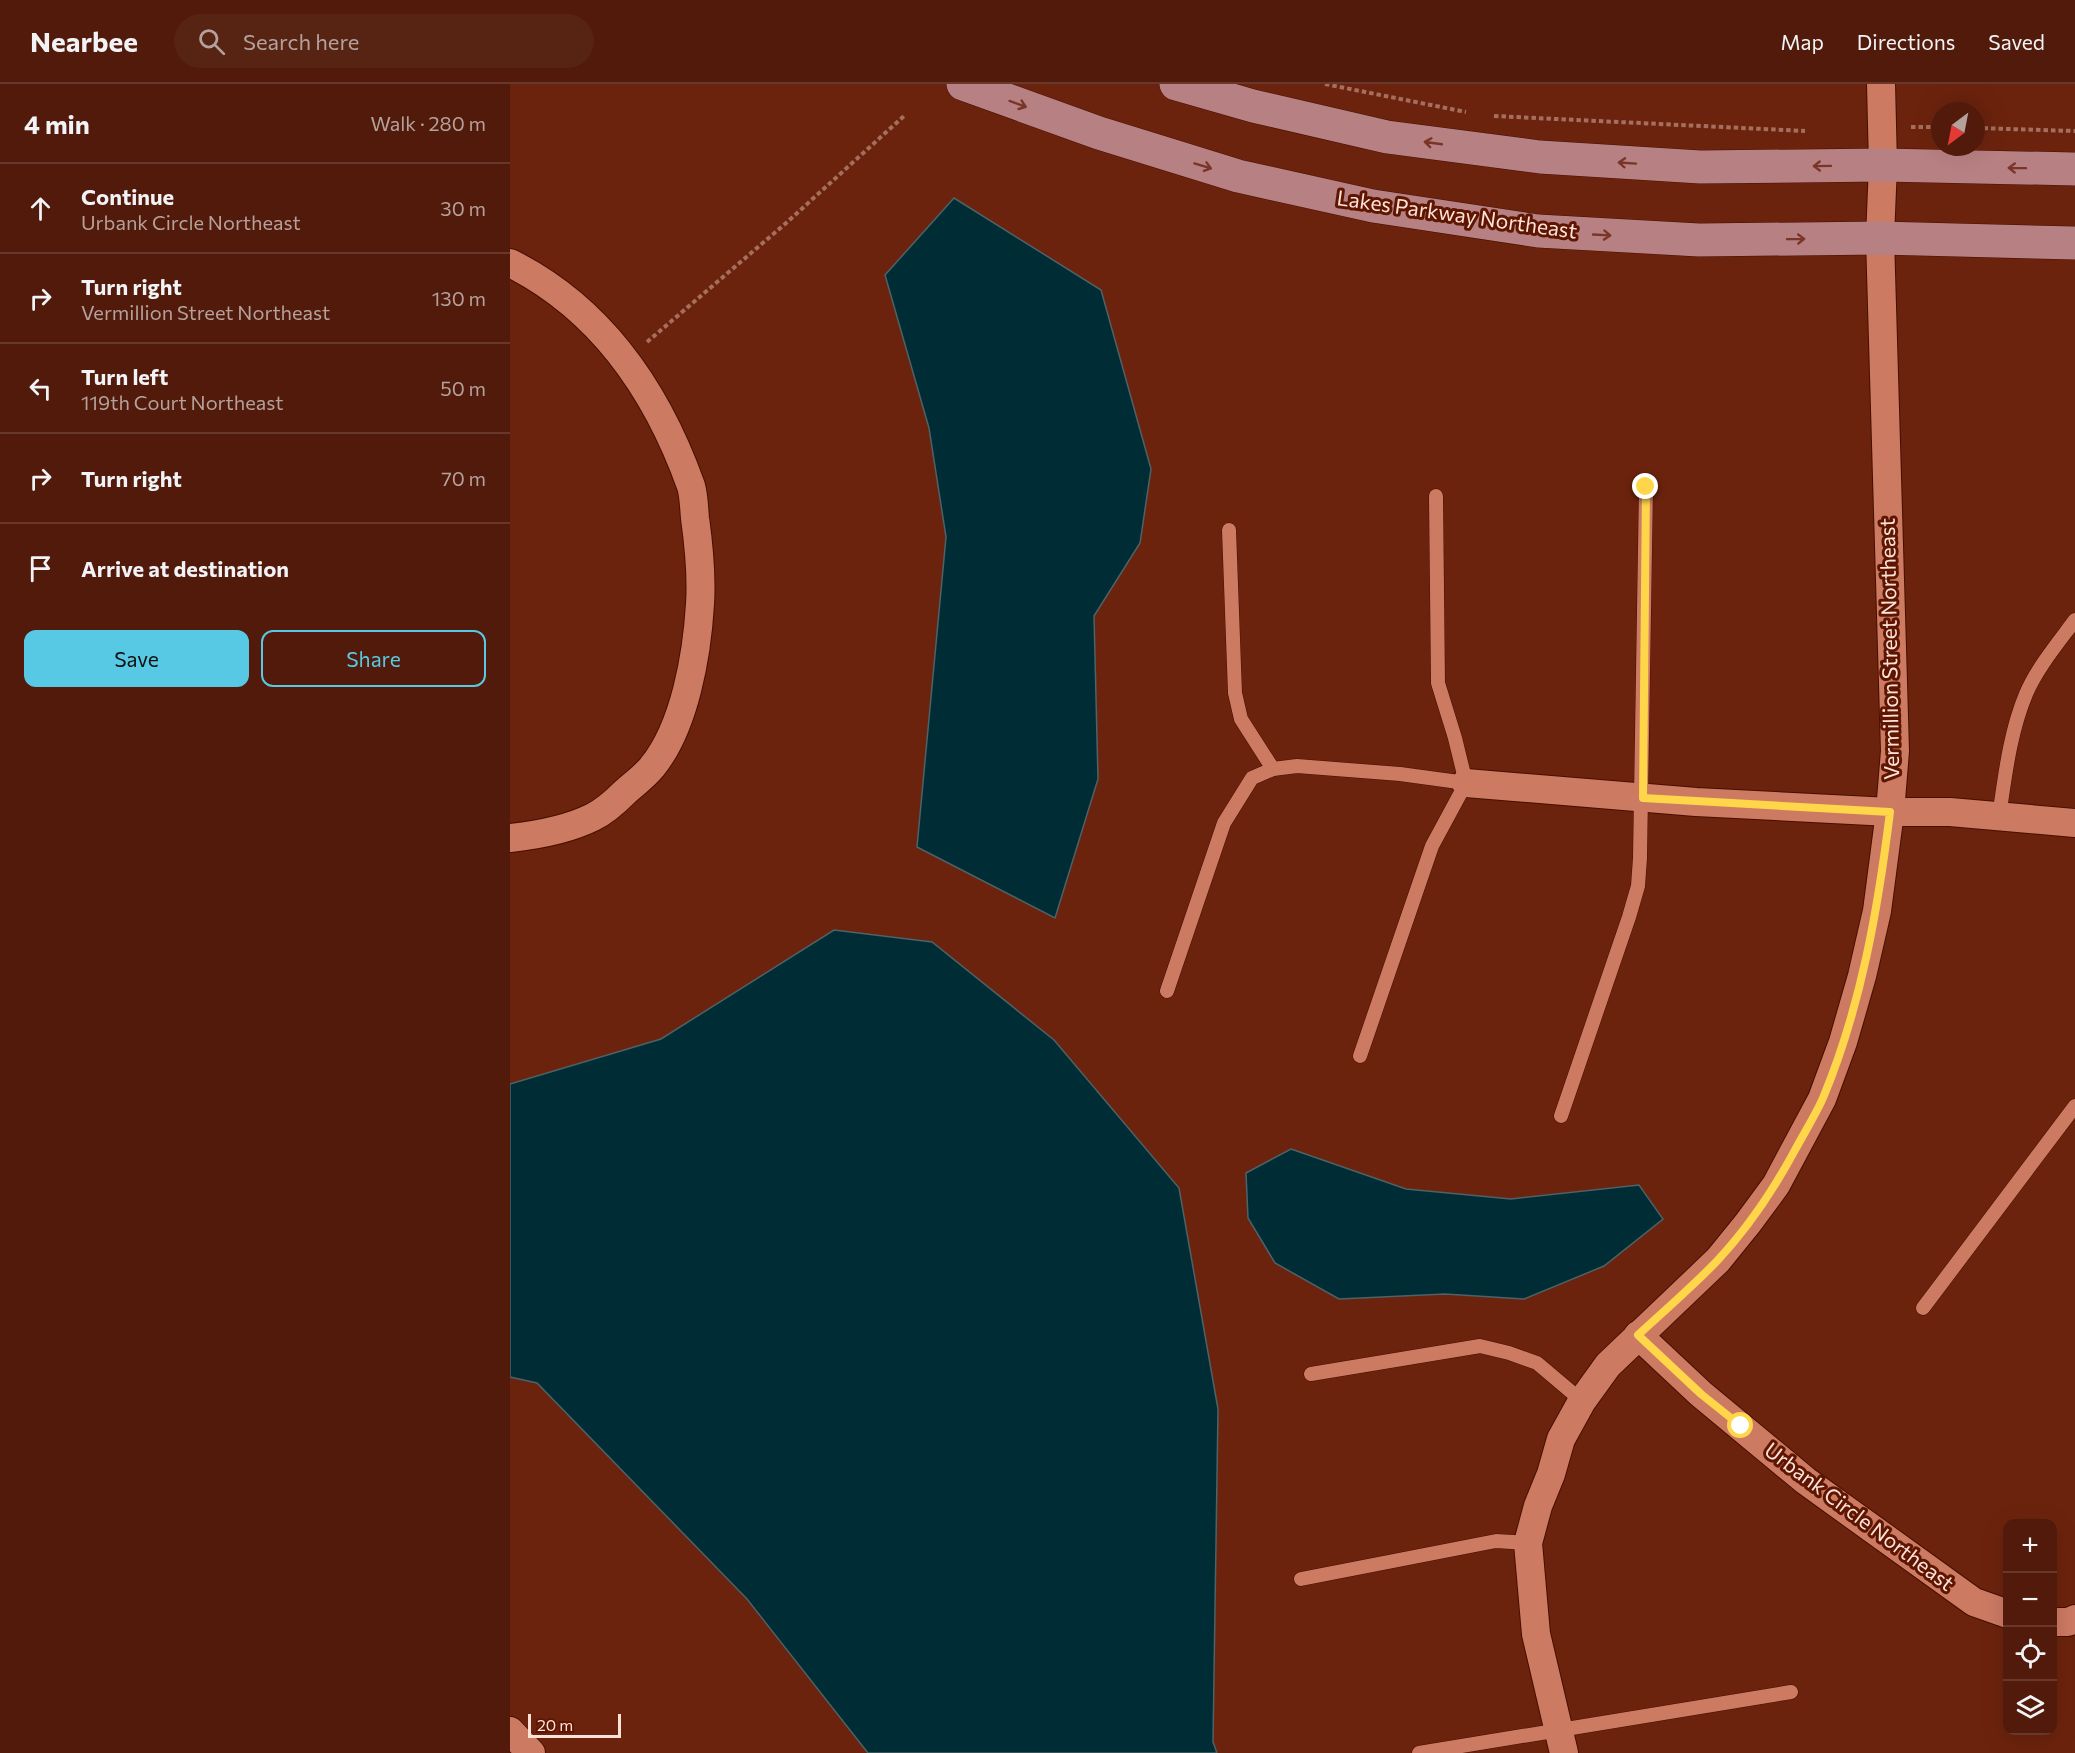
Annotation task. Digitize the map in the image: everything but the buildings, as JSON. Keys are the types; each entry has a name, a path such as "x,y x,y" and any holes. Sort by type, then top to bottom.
{"street":[{"name":"Lakes Parkway Northeast","path":"963,84 1100,133 1238,176 1373,206 1538,231 1699,240 1880,238 2075,243"},
{"path":"1176,84 1253,106 1388,136 1540,157 1700,167 1883,165 2075,169"},
{"name":"Vermillion Street Northeast","path":"1561,1741 1536,1634 1528,1543 1561,1439 1582,1401 1608,1365 1718,1260 1776,1185 1822,1099 1843,1042 1862,976 1877,911 1890,812 1895,751 1880,238 1883,165 1881,84"},
{"path":"510,263 532,274 591,318 635,372 670,434 692,489 701,569 698,640 692,674 670,738 652,767 616,801 595,817 561,829 510,838"},
{"path":"1466,783 1643,798 1890,812 1950,812 2075,823"},
{"name":"Urbank Circle Northeast","path":"1638,1335 1701,1394 1806,1481 1974,1602 2003,1613"},
{"path":"2057,1622 2068,1622 2075,1619"},
{"path":"510,1731 531,1753"}],"lane":[{"path":"1561,1116 1638,886 1643,798 1646,487"},
{"path":"1360,1056 1429,856 1466,783 1438,683 1436,496"},
{"path":"1229,531 1235,693 1241,719 1273,769"},
{"path":"1999,817 2005,774 2017,719 2026,692 2075,620"},
{"path":"1167,991 1224,823 1252,778 1273,769 1297,765 1400,774 1466,783"},
{"path":"1923,1308 2075,1106"},
{"path":"1311,1374 1480,1346 1537,1363 1582,1401"},
{"path":"1301,1579 1496,1541 1528,1543"},
{"path":"1419,1753 1561,1741 1791,1692"}],"path":[{"path":"1325,84 1470,113"},
{"path":"626,360 776,231 904,116"},
{"path":"1494,116 1813,131"},
{"path":"1882,126 1931,128"},
{"path":"1985,128 2075,131"}],"water":[{"path":"954,198 1101,290 1151,469 1140,543 1094,616 1098,779 1055,918 917,847 946,537 929,428 885,275"},
{"path":"834,930 932,942 1054,1040 1179,1188 1218,1409 1213,1742 1217,1753 868,1753 747,1599 537,1383 510,1377 510,1084 661,1039"},
{"path":"1291,1149 1406,1189 1511,1199 1639,1185 1663,1219 1604,1266 1524,1299 1445,1294 1339,1299 1275,1263 1248,1218 1246,1173"}],"route":[{"path":"1646,487 1643,798 1890,812 1877,911 1862,976 1843,1042 1822,1099 1776,1185 1748,1223 1718,1260 1638,1335 1701,1394 1741,1426"}]}
